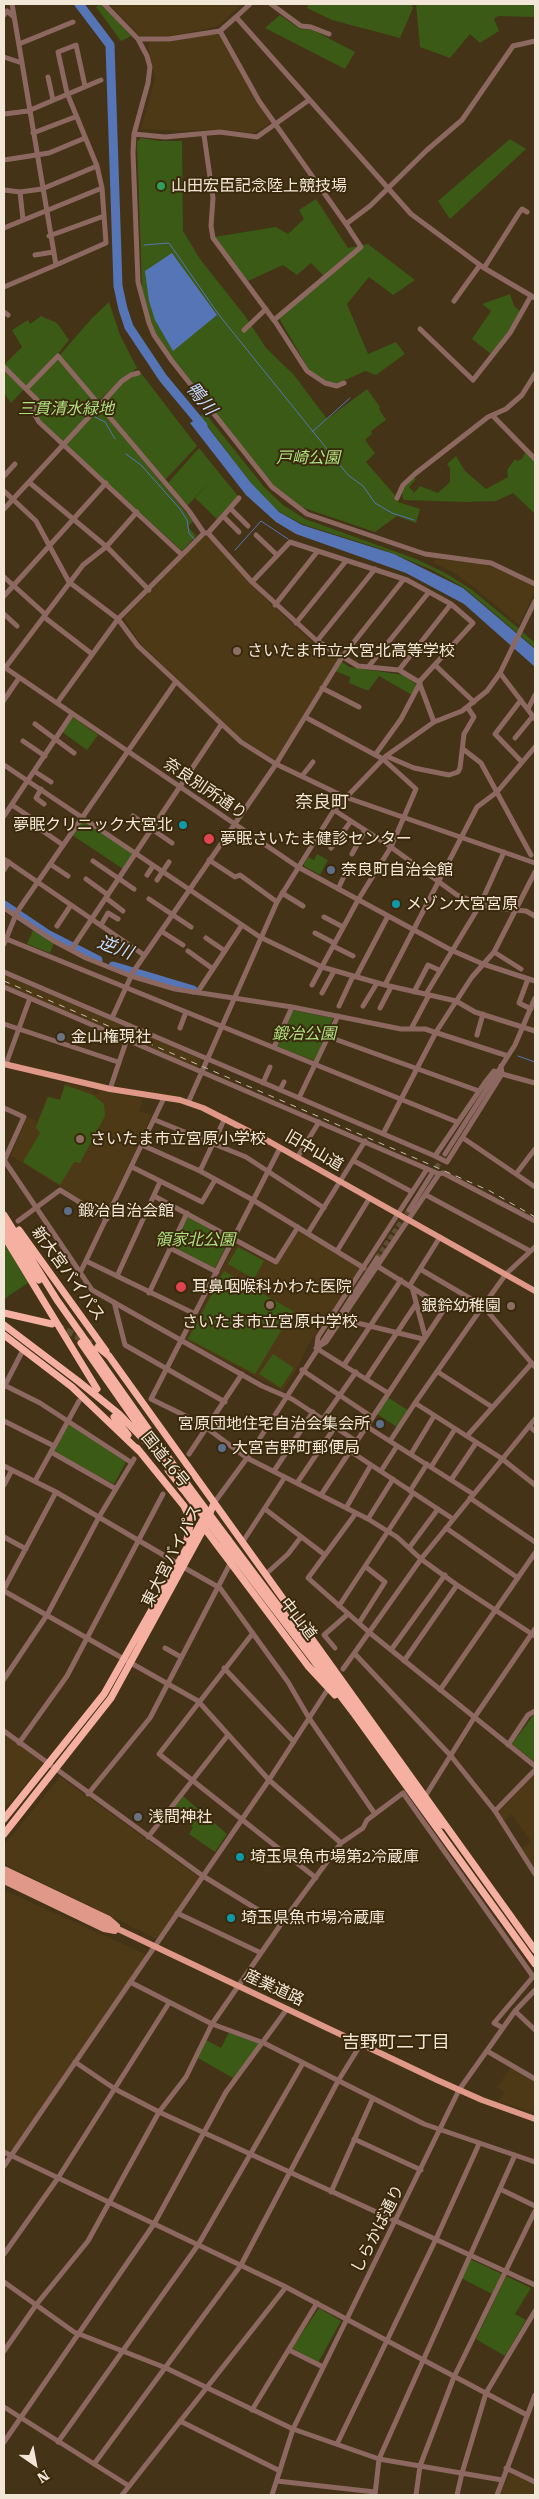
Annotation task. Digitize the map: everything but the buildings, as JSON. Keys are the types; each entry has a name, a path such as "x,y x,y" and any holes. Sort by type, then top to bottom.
{"highway":[{"name":"新大宮バイパス","path":"4,1210 109,1356"},
{"path":"4,1214 57,1300 184,1486"},
{"path":"4,1226 171,1472"},
{"name":"新大宮バイパス","path":"4,1236 97,1389"},
{"path":"4,1313 52,1324"},
{"name":"中山道","path":"4,1325 119,1414 184,1486 358,1714 535,1964"},
{"path":"4,1335 72,1387 139,1451"},
{"name":"中山道","path":"98,1347 109,1356 242,1543 426,1795 474,1867 535,1950"},
{"name":"国道16号","path":"114,1417 184,1506 191,1521 184,1551"},
{"path":"184,1506 197,1509 214,1503"},
{"name":"東大宮バイパス","path":"4,1819 98,1703 180,1565 214,1503"},
{"path":"202,1525 308,1666 393,1749"},
{"name":"東大宮バイパス","path":"4,1834 105,1708 131,1664 180,1565 184,1551 202,1525"},
{"path":"358,1714 474,1867"}],"main road":[{"name":"旧中山道","path":"5,1064 110,1089 188,1103 225,1118 506,1274 535,1292"},
{"path":"4,1869 109,1919 124,1932"},
{"name":"産業道路","path":"4,1875 459,2090 535,2119"},
{"path":"4,1881 104,1929 124,1932"}],"street":[{"path":"12,4 28,111 56,265"},
{"path":"104,4 138,39 147,56 150,67 148,83 134,134 138,282 146,316 154,335 172,362 272,487 292,504 322,521 425,554 491,563 535,584"},
{"path":"138,39 169,39 220,31 250,4"},
{"path":"271,4 301,26 311,26 329,34"},
{"path":"4,15 7,11 14,17"},
{"path":"236,17 411,214 482,267 533,297 510,333 473,380 420,329"},
{"path":"19,44 73,22"},
{"path":"220,31 245,78 361,247 274,320"},
{"path":"346,224 370,206 387,188 462,120 513,46 535,41"},
{"path":"4,287 106,243 102,188 97,166 75,117 67,93 58,52 76,44 85,86"},
{"path":"4,57 22,63"},
{"path":"48,77 53,100"},
{"path":"4,114 28,111 101,80"},
{"path":"134,134 165,137 230,133 257,137 309,100"},
{"path":"33,133 75,117"},
{"path":"204,134 212,198 210,226 213,238 274,320 307,371 325,384 337,386 344,383"},
{"path":"4,160 37,156 85,138"},
{"path":"4,190 20,192 42,189 97,166"},
{"path":"4,228 102,188"},
{"path":"20,192 24,220"},
{"path":"454,301 482,267 522,209 527,212"},
{"path":"50,236 104,216"},
{"path":"35,255 53,252"},
{"path":"244,330 266,309"},
{"path":"27,388 58,356 206,533 252,582 317,641 342,657 358,666 399,670 420,683 434,722"},
{"path":"4,366 39,402 32,410 39,422 182,555"},
{"path":"4,509 122,381 138,373"},
{"path":"397,498 402,485 416,473 488,417 493,416 522,395 535,374"},
{"path":"493,416 535,459"},
{"path":"4,476 15,464"},
{"path":"30,483 106,547 149,590"},
{"path":"4,596 106,483"},
{"path":"4,491 36,521 69,582 118,619 138,646 175,683 240,742 276,764 345,797 535,863"},
{"path":"57,703 118,619 239,498"},
{"path":"230,508 248,526"},
{"path":"4,668 83,565 106,547 137,512"},
{"path":"223,516 239,532"},
{"path":"256,535 277,555"},
{"path":"252,582 290,542 346,562 404,579 451,604 473,623 420,683 401,719 375,754"},
{"path":"276,604 317,552"},
{"path":"296,623 346,562"},
{"path":"317,641 375,569"},
{"path":"4,577 45,616 92,654"},
{"path":"112,1018 125,987 144,955 276,764 342,657 404,579"},
{"path":"368,666 429,592"},
{"path":"188,1103 220,1026 277,902 334,810 384,758 434,722 468,708 487,691 500,673 535,600"},
{"path":"399,670 451,604"},
{"path":"4,614 17,626"},
{"path":"435,665 474,702"},
{"name":"奈良別所通り","path":"4,668 298,866 451,950 483,964 535,981"},
{"path":"500,673 534,717 515,738"},
{"path":"4,700 19,678"},
{"path":"175,683 38,882 17,914 4,940 457,1122"},
{"path":"322,688 359,707"},
{"path":"528,709 535,695"},
{"path":"521,700 495,734 522,762"},
{"path":"305,717 384,758 414,768 449,775 458,772 460,768 464,734 474,717 468,708"},
{"path":"4,816 72,714"},
{"path":"35,724 74,753"},
{"path":"72,946 119,879 221,725"},
{"path":"23,742 45,756"},
{"path":"380,1008 414,929 477,807 497,792 535,747"},
{"path":"463,749 481,763 531,855"},
{"path":"312,985 358,900 391,847 416,789 384,758"},
{"path":"302,776 313,762"},
{"path":"4,765 83,816 135,854 260,937 322,967 388,986 456,1001 483,1014 535,1031"},
{"path":"34,771 51,782"},
{"path":"41,789 36,798 44,804"},
{"path":"12,805 30,817"},
{"path":"334,810 391,847 457,895 480,905 515,909 535,916"},
{"path":"133,816 172,843"},
{"path":"332,848 351,821"},
{"path":"37,827 63,845"},
{"path":"352,854 365,830"},
{"path":"528,860 535,850"},
{"path":"411,1029 439,970 480,905 504,852"},
{"path":"4,870 6,860 144,955"},
{"path":"209,860 235,877 240,875 277,902"},
{"path":"93,861 134,889"},
{"path":"157,880 169,862"},
{"path":"50,864 68,876"},
{"path":"148,875 153,866"},
{"path":"338,889 347,870"},
{"path":"383,1134 436,1032 456,1001 494,952 535,872"},
{"path":"86,880 123,911"},
{"path":"282,893 302,906"},
{"path":"148,898 191,927"},
{"path":"58,926 71,905"},
{"path":"4,908 17,914 58,944 86,958 175,989 436,1032 468,1045 495,1050 508,1056"},
{"path":"101,925 108,914 118,919"},
{"path":"339,1006 388,916"},
{"path":"324,917 343,927"},
{"path":"199,990 242,925"},
{"path":"162,931 183,945"},
{"path":"315,933 352,956"},
{"path":"206,938 225,951"},
{"path":"188,951 212,969"},
{"path":"494,952 521,969"},
{"path":"414,992 428,965 439,970"},
{"path":"322,993 334,971"},
{"path":"4,972 447,1162 500,1073 501,1066 524,1027 535,998"},
{"path":"528,978 518,1003 531,1009"},
{"path":"363,1006 377,983"},
{"path":"4,987 438,1174 443,1173 535,1221"},
{"path":"5,1064 30,998"},
{"path":"274,1048 292,1007"},
{"path":"180,1028 186,1012"},
{"path":"477,1035 483,1014"},
{"path":"299,1098 338,1016"},
{"path":"4,1024 118,1062"},
{"path":"329,1037 479,1091"},
{"path":"110,1089 127,1040"},
{"path":"263,1083 270,1067"},
{"path":"434,1156 494,1072 535,1083"},
{"path":"446,1154 500,1073"},
{"path":"280,1090 284,1082"},
{"path":"80,1273 164,1098"},
{"path":"4,1108 24,1117 4,1161 92,1290 313,1412 356,1441"},
{"path":"200,1171 225,1118"},
{"path":"154,1120 246,1157 324,1208"},
{"path":"297,1158 319,1122"},
{"path":"463,1138 535,1187"},
{"path":"308,1234 365,1141"},
{"path":"142,1145 200,1171 253,1200 364,1268"},
{"path":"280,1148 151,1399 208,1429 246,1458 368,1519 389,1532 421,1559 457,1585 534,1633 474,1718 426,1795"},
{"path":"516,1174 535,1149"},
{"path":"354,1161 412,1192"},
{"path":"132,1167 202,1202 215,1180"},
{"path":"316,1348 318,1337 428,1169"},
{"path":"316,1348 326,1342 407,1220 426,1195 438,1174"},
{"path":"409,1210 431,1175"},
{"path":"117,1276 160,1182"},
{"path":"18,1221 60,1190 107,1219"},
{"path":"390,1441 506,1274 534,1248 426,1195"},
{"path":"154,1196 276,1262 298,1227"},
{"path":"337,1251 369,1199"},
{"path":"149,1293 187,1214"},
{"path":"424,1338 411,1286 440,1237"},
{"path":"383,1240 391,1245"},
{"path":"170,1248 216,1272"},
{"path":"214,1503 246,1458 316,1348 377,1258"},
{"path":"86,1261 195,1314"},
{"path":"321,1495 445,1308 377,1266"},
{"path":"420,1269 483,1306 534,1364 492,1406 467,1436"},
{"path":"344,1365 401,1280"},
{"path":"114,1302 125,1345 224,1402"},
{"path":"366,1379 416,1304"},
{"path":"341,1319 369,1327 424,1338"},
{"path":"316,1348 388,1393"},
{"path":"4,1679 47,1615 99,1517 133,1461 40,1403 4,1386 24,1350"},
{"path":"302,1370 372,1417"},
{"path":"324,1419 356,1372"},
{"path":"438,1372 492,1406"},
{"path":"189,1454 208,1429 242,1374"},
{"path":"35,1481 78,1401"},
{"path":"415,1403 501,1458 535,1485"},
{"path":"274,1471 313,1412"},
{"path":"411,1454 434,1416"},
{"path":"344,1668 421,1559 501,1458 535,1419"},
{"path":"4,1421 54,1446"},
{"path":"297,1483 335,1426"},
{"path":"366,1426 451,1480 535,1542"},
{"path":"529,1426 535,1431"},
{"path":"339,1606 455,1429"},
{"path":"451,1480 476,1443"},
{"path":"381,1471 397,1446"},
{"path":"350,1451 453,1519"},
{"path":"51,1452 116,1489"},
{"path":"346,1508 371,1465"},
{"path":"4,1466 56,1492 218,1587 288,1682 375,1814"},
{"path":"4,1485 12,1470"},
{"path":"242,1543 285,1477"},
{"path":"368,1519 393,1479"},
{"path":"56,1492 4,1590 198,1701 269,1780 341,1844"},
{"path":"19,1743 68,1676 89,1639 137,1540 163,1494"},
{"path":"409,1548 438,1508"},
{"path":"265,1510 324,1555"},
{"path":"356,1513 308,1578 370,1633 535,1768 494,1811"},
{"path":"446,1528 518,1578"},
{"path":"4,1537 26,1549"},
{"path":"266,1574 288,1554 301,1537"},
{"path":"440,1690 535,1553"},
{"path":"88,1794 150,1718 231,1562"},
{"path":"359,1623 386,1582 366,1567"},
{"path":"392,1650 445,1575"},
{"path":"404,1660 457,1585"},
{"path":"335,1648 324,1635 348,1614"},
{"path":"253,1633 198,1701 159,1754 316,1878"},
{"path":"165,1648 182,1657"},
{"path":"355,1654 450,1756 494,1811 535,1874"},
{"path":"224,1668 294,1742"},
{"path":"4,2166 269,1780 326,1692"},
{"path":"508,1745 528,1715 535,1711"},
{"path":"4,1731 203,1876 281,1924"},
{"path":"148,1837 228,1735"},
{"path":"4,2351 36,2305 88,2241 159,2112 186,2077 212,2024 281,1924 341,1844 363,1828 367,1820 403,1793 532,1975 532,1978 494,2023 503,2028"},
{"path":"178,1913 261,1953"},
{"path":"130,1982 212,2024 264,2043 424,2124 535,2162"},
{"name":"しらかば通り","path":"272,2495 293,2429 459,2090 515,2011 535,1990"},
{"path":"4,2254 58,2178 170,2003"},
{"path":"4,2442 154,2224 226,2092 264,2043 287,2009"},
{"path":"515,2011 535,2030"},
{"path":"94,2464 241,2265 338,2081 361,2044"},
{"path":"487,2051 535,2079"},
{"path":"75,2062 115,2089 159,2112 535,2285"},
{"path":"58,2442 198,2245 303,2063"},
{"path":"330,2192 373,2098"},
{"path":"354,2139 421,2170"},
{"path":"337,2444 436,2239 479,2144"},
{"path":"4,2152 286,2287 526,2415"},
{"path":"277,2481 375,2494 379,2459 515,2155"},
{"path":"500,2188 535,2206"},
{"path":"416,2495 420,2466 454,2377 507,2272 535,2211"},
{"path":"4,2282 79,2334 166,2368 293,2429 379,2459 502,2480"},
{"path":"122,2495 286,2287"},
{"path":"252,2410 317,2303"},
{"path":"457,2495 486,2394 535,2311"},
{"path":"289,2350 323,2367"},
{"path":"497,2495 535,2395"},
{"path":"4,2407 20,2419 129,2486"},
{"path":"180,2421 280,2470"},
{"path":"506,2468 535,2482"}],"shaded area":[{"path":"109,4 242,4 218,26 171,36 140,36"},
{"path":"220,33 270,123 254,133 222,129 181,131 141,129 155,79 148,45 150,41 169,42"},
{"name":"さいたま市立大宮北高等学校","path":"207,536 259,593 314,644 337,657 337,660 275,760 244,741 230,729 141,644 124,618 203,537"},
{"path":"435,559 482,563 534,585 535,591 519,625 474,587 453,572 434,563"},
{"path":"4,975 201,1059 198,1068 4,985"},
{"name":"さいたま市立宮原小学校","path":"65,1083 93,1090 93,1093 98,1094 99,1090 143,1099 139,1111 152,1115 105,1214 11,1156 27,1117 37,1121 47,1096 60,1099"},
{"name":"さいたま市立宮原中学校","path":"299,1231 359,1268 360,1271 307,1347 298,1367 283,1391 185,1340 235,1244 276,1266"},
{"path":"4,1734 43,1763 4,1810"},
{"path":"535,1772 535,1870 521,1849 531,1842 512,1814 504,1821 498,1813"},
{"path":"60,1777 200,1878 157,1939 4,1864 4,1845"},
{"path":"4,1890 147,1955 10,2153 4,2150"},
{"path":"511,2068 535,2082 535,2113 498,2101 505,2093 497,2087"},
{"path":"510,2473 535,2485 535,2495 499,2495"}],"green space":[{"path":"100,4 131,36 121,41 96,7"},
{"path":"309,4 411,4 413,8 400,38 332,20 307,8"},
{"path":"416,4 535,4 535,17 498,16 494,19 499,31 480,43 470,34 450,58 420,47"},
{"path":"280,15 300,29 313,30 355,52 345,69 265,28"},
{"name":"戸崎公園","path":"141,138 160,141 182,141 183,231 200,259 245,316 266,348 294,375 327,419 367,389 380,407 379,409 386,420 371,431 372,434 365,440 375,453 366,462 399,500 398,502 420,509 416,523 397,516 375,532 301,507 273,485 176,364 153,329 142,289 137,142"},
{"path":"510,139 526,149 450,219 438,201"},
{"path":"316,199 348,248 368,244 415,280 393,295 369,277 347,304 368,354 396,342 405,354 376,375 365,371 337,384 327,382 309,370 279,318 324,276 311,263 297,275 283,265 248,281 214,237 276,227 288,234 304,219 299,210"},
{"path":"510,294 514,306 520,311 508,332 491,354 472,339 491,311 482,304"},
{"path":"109,302 120,335 137,368 98,401 60,355 92,318"},
{"name":"三貫清水緑地","path":"41,316 57,323 69,340 57,355 193,521 188,527 196,536 182,551 39,420 33,410 40,402 26,387 11,403 4,393 4,365 22,347 12,330 28,320 30,324"},
{"path":"141,373 197,446 166,479 164,479 102,404 123,382"},
{"path":"205,413 264,487 283,505 305,519 416,559 447,574 472,590 517,627 535,643 535,648 463,587 432,570 384,550 302,524 270,505 200,416"},
{"path":"199,448 238,496 217,519 195,498 214,477 187,506 168,483"},
{"path":"526,451 535,460 535,514 513,493 496,501 466,502 404,500 402,496 403,487 413,477 416,479 409,487 414,492 412,495 420,486 438,493 450,482 450,468 447,464 456,456 465,471 486,489 508,477 507,470 515,459 517,461 522,459"},
{"path":"341,661 349,667 404,675 417,685 412,695 379,676 369,690 366,690 349,683 350,677 335,671"},
{"path":"73,717 98,735 87,750 62,732"},
{"path":"83,819 133,854 123,869 72,835"},
{"path":"317,854 328,860 320,875 304,866 308,857 314,860"},
{"path":"33,930 54,943 50,953 27,944"},
{"name":"鍛冶公園","path":"292,1010 333,1018 315,1061 276,1046"},
{"path":"65,1085 93,1095 104,1104 105,1116 80,1163 74,1162 60,1185 23,1162 40,1133 36,1127 48,1097 60,1100"},
{"name":"領家北公園","path":"188,1217 229,1240 215,1268 172,1247"},
{"path":"4,1242 28,1283 4,1299"},
{"path":"238,1247 264,1261 254,1279 228,1264"},
{"path":"224,1271 293,1311 255,1374 188,1339"},
{"path":"273,1354 294,1368 281,1388 259,1374"},
{"path":"387,1397 408,1410 397,1427 377,1414"},
{"path":"70,1425 126,1462 114,1484 55,1453"},
{"path":"535,1713 535,1762 512,1744"},
{"path":"183,1796 227,1834 215,1852 189,1834 193,1827 172,1810"},
{"path":"229,2032 258,2042 259,2045 233,2078 198,2058 206,2040 221,2048"},
{"path":"470,2259 502,2274 492,2294 461,2278"},
{"path":"506,2276 531,2288 515,2314 526,2320 505,2356 476,2339"},
{"path":"319,2308 341,2321 318,2363 292,2348"}],"water":[{"path":"172,253 217,315 173,351 155,320 149,301 145,271"},
{"path":"200,417 251,483 279,512 302,525 394,554 463,588 535,649 535,667 464,604 406,573 296,534 276,522 246,495 190,423"}],"waterway":[{"name":"鴨川","path":"79,4 110,45 118,286 123,309 129,327 163,378 203,426"},
{"path":"144,245 169,243 219,315 348,475 363,486 375,503 392,513 414,520"},
{"path":"312,432 350,398"},
{"path":"95,417 105,422 115,439"},
{"path":"126,454 141,465 180,509 187,520 189,533 194,539"},
{"path":"235,550 261,521 288,539"},
{"name":"逆川","path":"4,905 47,934 98,960"},
{"name":"逆川","path":"113,966 193,990"},
{"name":"逆川","path":"518,1056 535,1062"}],"tunnel":[{"path":"432,1174 444,1156"},
{"path":"377,1258 409,1210"},
{"path":"57,1326 98,1347"}],"railway":[{"path":"4,981 490,1191 535,1217"}],"place":[{"name":"山田宏臣記念陸上競技場","path":"161,186"},
{"name":"さいたま市立大宮北高等学校","path":"237,651"},
{"name":"夢眠クリニック大宮北","path":"183,825"},
{"name":"夢眠さいたま健診センター","path":"209,839"},
{"name":"奈良町自治会館","path":"331,870"},
{"name":"メゾン大宮宮原","path":"396,904"},
{"name":"金山権現社","path":"61,1037"},
{"name":"さいたま市立宮原小学校","path":"80,1139"},
{"name":"鍛冶自治会館","path":"68,1211"},
{"name":"耳鼻咽喉科かわた医院","path":"181,1287"},
{"name":"さいたま市立宮原中学校","path":"270,1305"},
{"name":"銀鈴幼稚園","path":"511,1306"},
{"name":"宮原団地住宅自治会集会所","path":"380,1424"},
{"name":"大宮吉野町郵便局","path":"222,1448"},
{"name":"浅間神社","path":"138,1817"},
{"name":"埼玉県魚市場第2冷蔵庫","path":"240,1857"},
{"name":"埼玉県魚市場冷蔵庫","path":"231,1918"}],"district":[{"name":"奈良町","path":"322,803"},
{"name":"吉野町二丁目","path":"396,2043"}]}
